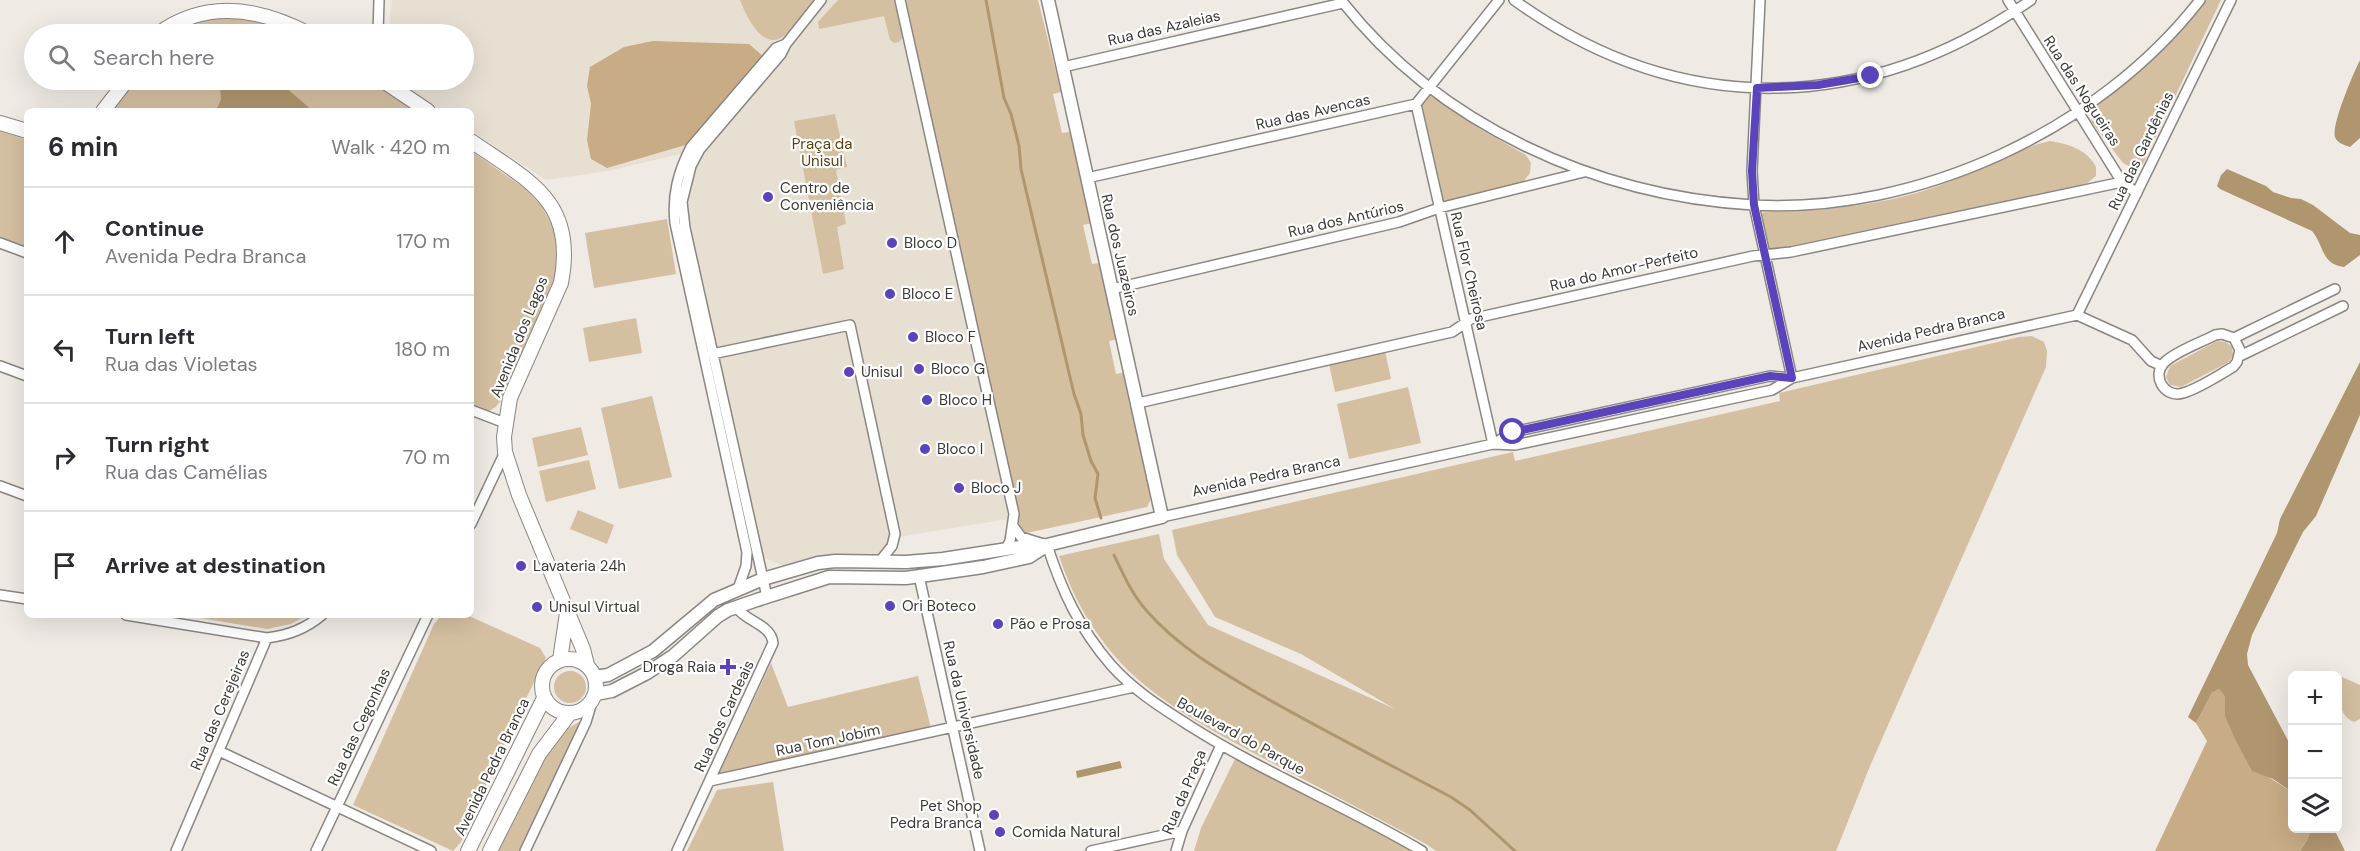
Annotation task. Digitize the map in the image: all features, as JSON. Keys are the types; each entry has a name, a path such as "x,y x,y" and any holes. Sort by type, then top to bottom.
{"main road":[{"path":"169,24 194,9 227,3 243,5 288,24"},
{"path":"105,108 119,90"},
{"path":"397,90 424,108"},
{"path":"0,123 24,130"},
{"name":"Avenida dos Lagos","path":"474,143 535,185 549,202 560,221 565,243 561,283 510,398 505,423 505,452 519,495 583,650 587,665"},
{"path":"560,660 567,613"},
{"path":"574,659 587,665 595,677 594,698 579,712 555,710 544,698 542,683 544,675 548,668 560,660 574,659"},
{"name":"Avenida Pedra Branca","path":"468,851 544,698"},
{"path":"490,851 539,754 570,713"}],"street":[{"path":"378,24 379,0"},
{"path":"900,0 1014,514 1011,541 1006,549"},
{"name":"Rua dos Juazeiros","path":"1048,0 1162,517"},
{"path":"1416,104 1500,0"},
{"path":"1514,0 1573,38 1632,65 1694,82 1726,87 1757,88 1809,86 1871,76 1936,54 1965,40 2031,0"},
{"path":"1760,0 1752,171 1754,205 1792,378"},
{"name":"Rua das Nogueiras","path":"2008,0 2122,182 2137,193"},
{"path":"1342,1 1383,47 1429,86 1483,124 1518,144 1586,172 1645,188 1690,197 1754,205 1832,201 1872,195 1956,174 2004,154 2047,132 2139,64 2200,0"},
{"name":"Rua das Gardênias","path":"2077,315 2231,0"},
{"path":"767,597 712,354 685,228 682,202 691,166 700,149 824,1"},
{"name":"Rua das Azaleias","path":"1063,66 1342,1"},
{"path":"738,590 746,566 747,552 675,223 673,202 682,165 691,147 776,48 786,44"},
{"name":"Rua das Avencas","path":"1088,178 1416,104"},
{"name":"Rua Flor Cheirosa","path":"1416,104 1493,444"},
{"name":"Rua dos Antúrios","path":"1112,289 1399,222 1439,208 1586,172"},
{"name":"Rua do Amor-Perfeito","path":"1138,403 1452,332 1465,322 1764,254 1791,252 2122,182"},
{"path":"0,243 24,252"},
{"path":"2234,338 2240,350 2240,356 2233,368 2184,393 2171,393 2161,385 2159,379 2162,366 2166,361 2215,335 2222,334 2234,338 2334,289"},
{"path":"2240,356 2343,306"},
{"path":"2077,315 2132,340 2151,361 2162,366"},
{"name":"Avenida Pedra Branca","path":"1493,444 1513,432 1770,376 1792,378 2077,315"},
{"path":"712,354 850,325 895,534 892,546 880,561"},
{"path":"0,366 24,375"},
{"name":"Avenida Pedra Branca","path":"595,677 608,675 653,651 704,608 738,590 763,579 835,561 906,562 1047,545 1162,517 1493,444 1515,445 1772,390 1792,378"},
{"path":"474,411 505,423"},
{"path":"474,518 505,452"},
{"path":"0,486 24,495"},
{"path":"1013,526 1021,537 1047,545"},
{"name":"Avenida Pedra Branca","path":"594,698 612,692 659,666 718,616 736,607 829,577 919,576 983,567 1029,557 1047,545"},
{"name":"Boulevard do Parque","path":"1047,545 1061,587 1080,624 1112,666 1134,687 1221,745 1422,851"},
{"name":"Rua da Universidade","path":"919,576 980,851"},
{"path":"0,595 24,599"},
{"name":"Rua dos Cardeais","path":"677,851 773,643 772,635 768,630 747,619 736,607"},
{"path":"144,618 267,638"},
{"name":"Rua das Cerejeiras","path":"176,851 267,638 290,635 317,618"},
{"name":"Rua das Cegonhas","path":"316,851 427,618"},
{"name":"Rua Tom Jobim","path":"710,781 1134,687"},
{"path":"525,851 586,722 594,698"},
{"name":"Rua da Praça","path":"1176,851 1182,831 1221,745"},
{"path":"219,751 431,851"},
{"path":"1091,851 1182,831"}],"shaded area":[{"name":"Unisul","path":"392,0 895,0 1009,519 892,538 883,555 828,555 783,566 763,557 685,204 694,167 707,148 607,171 546,180 474,133 474,108 436,108 408,90 474,90 474,24 389,24"},
{"path":"653,41 749,44 764,57 689,144 607,168 591,159 587,140 591,104 587,86 590,67 624,47"},
{"path":"2360,60 2360,138 2350,147 2337,141 2336,122"},
{"path":"220,90 289,90 310,108 217,108 221,99"},
{"path":"2227,169 2266,186 2273,192 2301,199 2313,205 2350,233 2360,235 2360,255 2344,267 2331,262 2327,259 2312,231 2220,189 2217,186 2221,175"},
{"path":"2360,362 2360,415 2316,516 2303,532 2252,635 2247,654 2248,665 2288,740 2288,789 2273,779 2252,771 2225,716 2225,697 2219,689 2212,693 2196,723 2188,717 2277,533 2280,519"},
{"path":"2219,689 2225,697 2225,716 2265,775 2288,789 2288,833 2310,833 2300,851 2155,851 2207,741 2196,723 2212,693"},
{"path":"1120,761 1122,768 1077,778 1076,771"},
{"path":"2310,833 2336,833 2345,851 2300,851"}],"green space":[{"path":"740,0 814,0 796,24 784,36 776,40 762,36 756,30"},
{"path":"838,0 894,0 903,37 899,42 894,43 890,40 884,16 819,29 818,22"},
{"path":"906,0 1038,0 1061,92 1053,94 1062,133 1070,132 1092,223 1083,225 1092,264 1101,263 1119,339 1109,341 1116,374 1126,372 1152,497 1147,507 1022,534 1017,530 1017,514"},
{"path":"2206,0 2221,0 2143,164 2139,169 2134,169 2123,163 2091,121 2090,110 2167,45"},
{"path":"211,11 273,24 187,24"},
{"path":"128,90 385,90 411,108 114,108"},
{"path":"1431,94 1480,129 1526,155 1531,163 1530,173 1523,182 1444,201 1422,105"},
{"name":"Praça da Unisul","path":"835,114 847,167 836,170 846,224 837,227 844,269 823,274 794,121"},
{"path":"0,131 24,139 24,246 0,237"},
{"path":"2050,141 2070,146 2088,156 2096,167 2096,176 2086,184 1768,249 1761,214 1764,212 1829,209 1894,199 1935,187 2020,150"},
{"path":"474,153 526,189 541,205 556,233 559,264 555,279 503,398 496,407 487,412 474,407"},
{"path":"667,219 676,274 594,288 585,233"},
{"path":"636,318 642,353 589,362 583,328"},
{"path":"2032,336 2044,342 2047,351 2046,367 1870,766 1836,851 1436,851 1215,732 1154,693 1120,662 1100,638 1070,585 1059,556 1159,534 1164,559 1208,625 1395,709 1301,654 1215,617 1177,555 1172,530 1513,452 1515,461 1780,401 1779,393 2019,337"},
{"path":"2217,341 2226,342 2232,347 2233,355 2229,362 2181,387 2170,385 2166,377 2170,366"},
{"path":"1385,351 1391,379 1335,392 1329,364"},
{"path":"1408,387 1421,443 1349,459 1337,404"},
{"path":"652,396 672,477 619,489 601,408"},
{"path":"581,427 588,455 538,467 532,438"},
{"path":"589,460 596,489 546,502 539,471"},
{"path":"578,510 614,525 607,544 570,529"},
{"path":"200,618 302,618 291,624 267,629"},
{"path":"439,618 474,618 540,648 546,658 512,727 461,842 453,851 353,805 434,624"},
{"path":"771,663 788,707 918,676 931,728 719,774"},
{"path":"570,671 581,676 586,687 581,698 570,703 559,698 554,687 559,676"},
{"path":"2342,677 2360,685 2360,719 2354,722 2344,714"},
{"path":"581,721 519,851 498,851 541,760 561,732"},
{"path":"1236,757 1414,851 1194,851 1201,828"},
{"path":"773,782 784,851 687,851 717,790"}],"waterway":[{"path":"986,0 1004,98 1011,114 1019,146 1021,169 1074,394 1081,414 1083,435 1091,461 1098,474 1095,498 1101,518"},
{"path":"1114,555 1141,604 1158,623 1185,646 1259,694 1451,797 1470,810 1515,851"}],"place":[{"name":"Centro de Conveniência","path":"768,197"},
{"name":"Bloco D","path":"892,243"},
{"name":"Bloco E","path":"890,294"},
{"name":"Bloco F","path":"913,337"},
{"name":"Bloco G","path":"919,369"},
{"name":"Unisul","path":"849,372"},
{"name":"Bloco H","path":"927,400"},
{"name":"Bloco I","path":"925,449"},
{"name":"Bloco J","path":"959,488"},
{"name":"Lavateria 24h","path":"521,566"},
{"name":"Ori Boteco","path":"890,606"},
{"name":"Unisul Virtual","path":"537,607"},
{"name":"Pão e Prosa","path":"998,624"},
{"name":"Droga Raia","path":"728,667"},
{"name":"Pet Shop Pedra Branca","path":"994,815"},
{"name":"Comida Natural","path":"1000,832"}],"route":[{"path":"1513,432 1770,376 1792,378 1754,205 1752,171 1757,88 1790,88 1871,76"}]}
